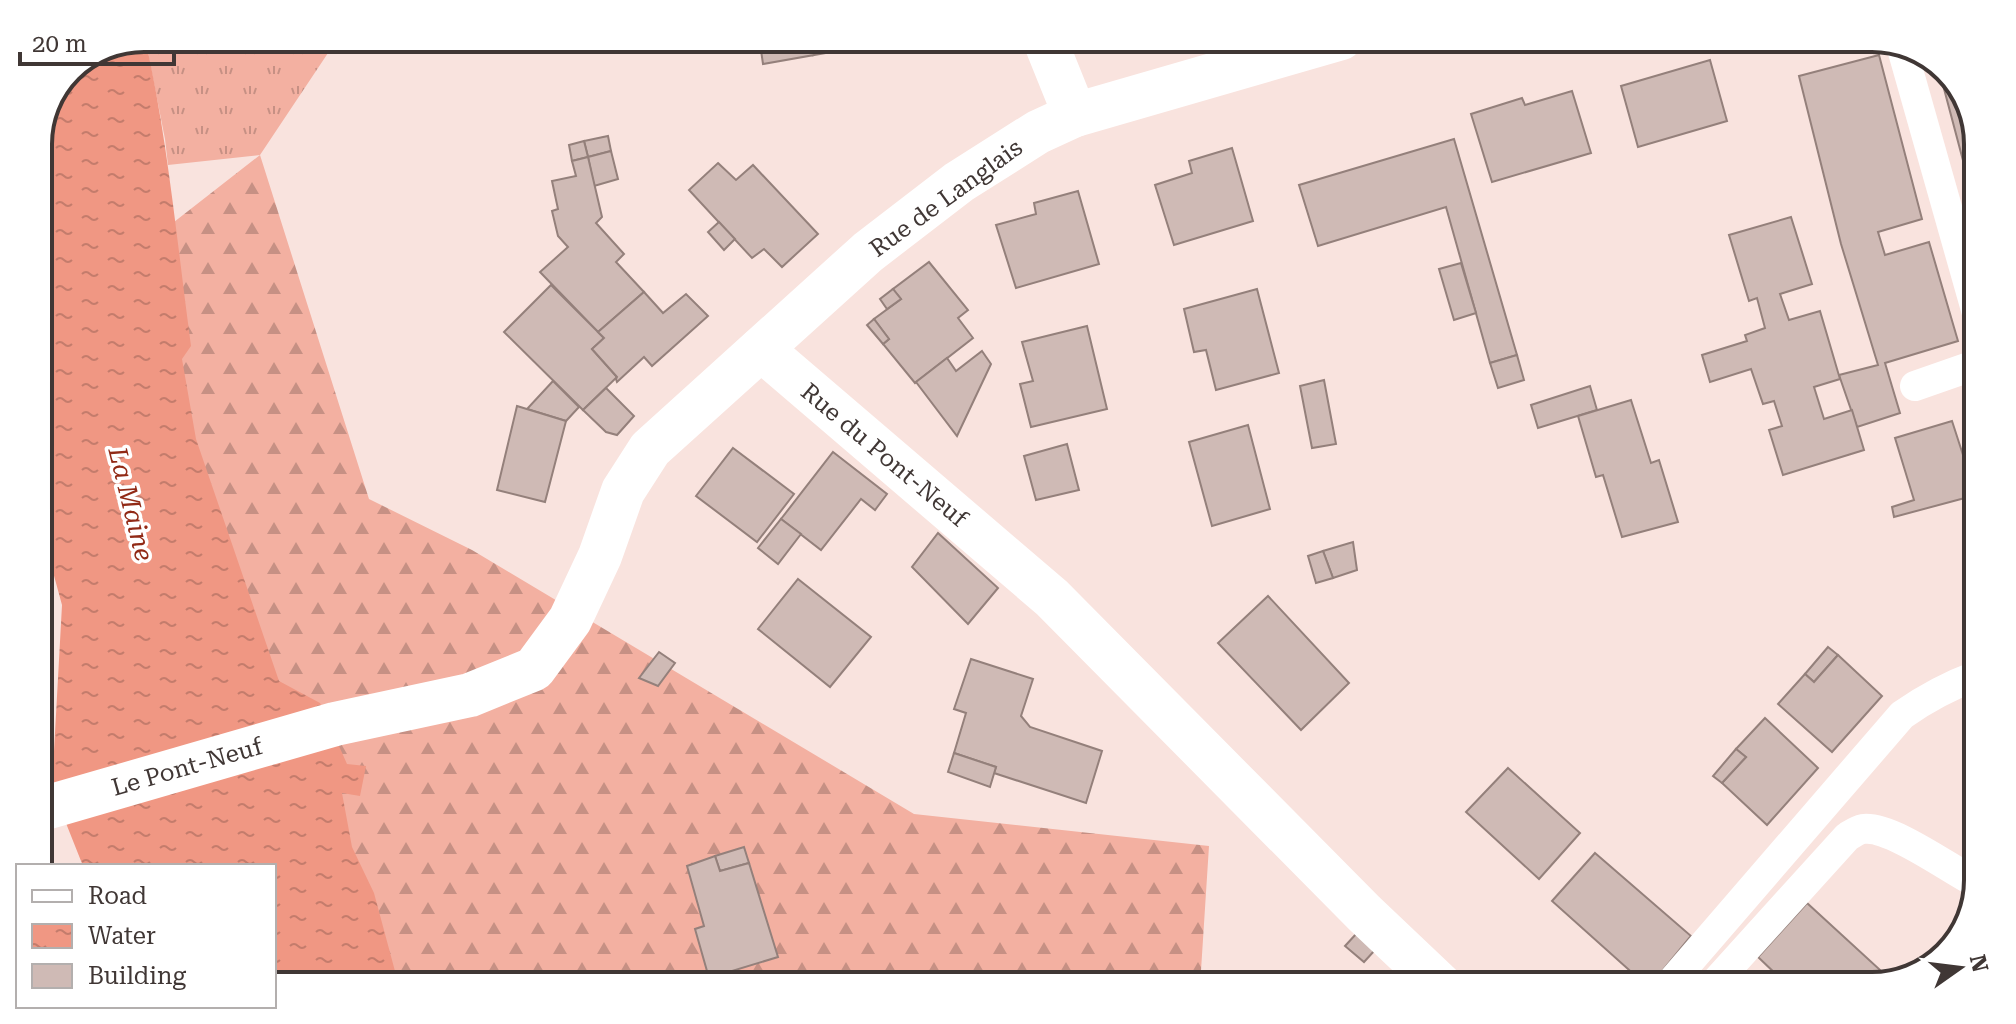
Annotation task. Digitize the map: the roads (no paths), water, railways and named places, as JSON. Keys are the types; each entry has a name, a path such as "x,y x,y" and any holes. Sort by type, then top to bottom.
{"street":[{"path":"1050,52 1075,115"},
{"name":"Rue de Langlais","path":"761,349 868,252 959,182 1038,132 1075,115 1293,52"},
{"name":"Le Pont-Neuf","path":"52,806 335,724 470,695 534,669 570,620 600,556 623,491 650,449 761,349"},
{"name":"Rue du Pont-Neuf","path":"761,349 1052,598 1426,972"}],"lane":[{"path":"1905,58 1964,268"},
{"path":"1915,386 1964,369"},
{"path":"1680,972 1902,715 1922,700 1964,680"},
{"path":"1725,972 1839,845 1860,829 1875,829 1905,841 1964,877"}],"water":[{"name":"La Maine","path":"148,52 160,115 191,346 182,359 196,439 279,681 320,703 347,764 366,766 360,796 342,793 352,847 374,893 395,972 276,972 276,864 82,864 52,788 62,605 52,568 52,138 59,109 79,79 109,59"}]}
